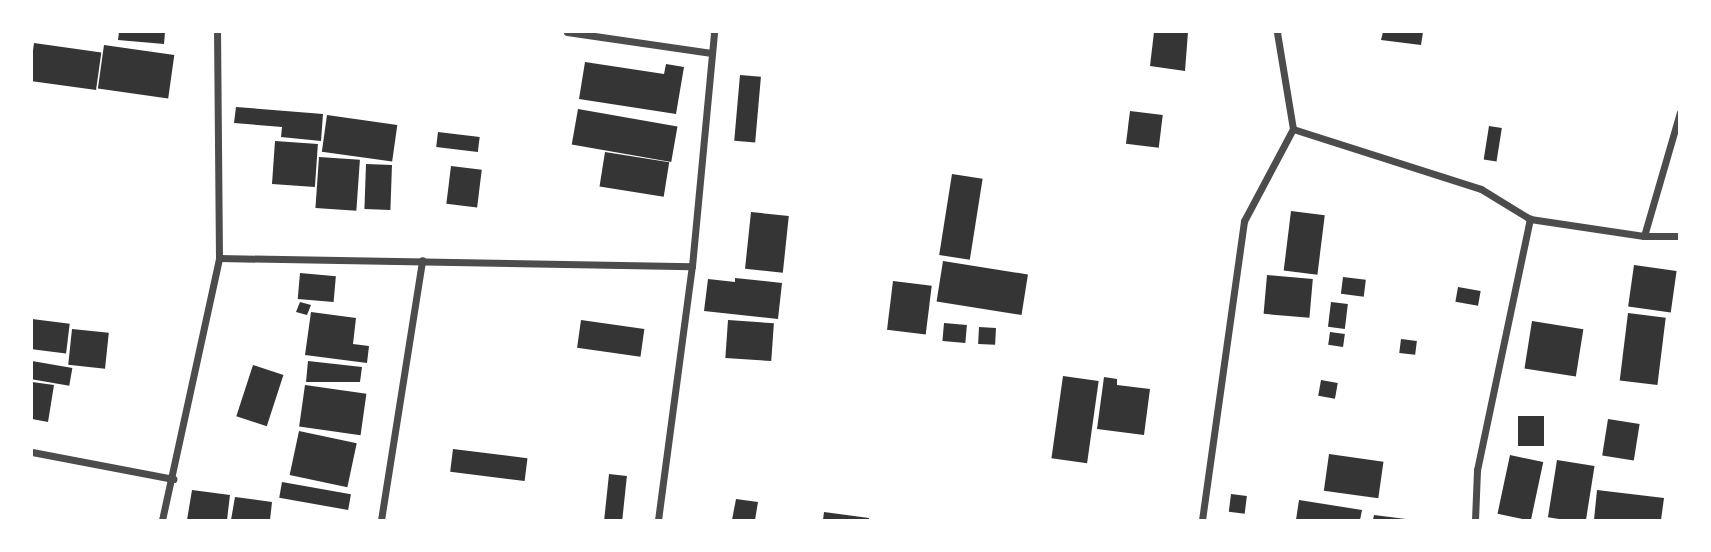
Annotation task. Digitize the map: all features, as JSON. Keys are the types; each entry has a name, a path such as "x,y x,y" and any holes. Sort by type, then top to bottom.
{"street":[{"path":"162,520 219,258 217,32"},
{"path":"567,32 711,53"},
{"path":"658,520 692,266 714,32"},
{"path":"1202,520 1244,221 1293,129 1277,32"},
{"path":"1644,236 1679,112"},
{"path":"1293,129 1481,189 1530,219 1644,236 1679,236"},
{"path":"1475,520 1477,470 1530,219"},
{"path":"219,258 692,266"},
{"path":"381,520 422,260"},
{"path":"32,452 173,479"}],"building":[{"path":"119,32 165,32 164,44 118,40"},
{"path":"1154,32 1188,32 1185,71 1150,66"},
{"path":"1383,32 1423,32 1421,45 1381,40"},
{"path":"34,43 101,52 96,90 32,81"},
{"path":"104,45 174,55 168,98 98,89"},
{"path":"585,62 664,74 666,64 684,67 676,114 579,99"},
{"path":"740,75 761,77 755,143 734,141"},
{"path":"236,107 323,114 321,141 281,137 282,127 234,123"},
{"path":"578,109 677,127 671,162 572,144"},
{"path":"1130,111 1163,115 1159,148 1126,144"},
{"path":"327,115 397,125 392,162 322,152"},
{"path":"1489,126 1502,128 1497,162 1484,160"},
{"path":"438,132 480,137 478,152 436,147"},
{"path":"275,141 318,144 315,187 272,184"},
{"path":"605,152 669,162 664,197 600,187"},
{"path":"319,157 360,160 356,211 315,208"},
{"path":"366,164 392,165 390,210 364,209"},
{"path":"451,166 482,170 477,207 446,204"},
{"path":"952,174 983,179 970,260 939,255"},
{"path":"1291,211 1325,215 1317,275 1284,271"},
{"path":"751,212 789,216 783,273 745,269"},
{"path":"943,261 1028,274 1022,315 937,301"},
{"path":"1634,265 1677,271 1671,313 1628,307"},
{"path":"300,273 336,276 334,302 298,299"},
{"path":"1267,275 1313,279 1309,318 1264,314"},
{"path":"1343,277 1366,280 1364,297 1341,294"},
{"path":"735,278 782,283 778,319 704,311 708,279 735,282"},
{"path":"893,281 932,286 926,334 887,330"},
{"path":"1458,287 1481,291 1478,306 1455,302"},
{"path":"300,302 311,305 307,315 296,312"},
{"path":"1331,302 1348,304 1345,329 1328,327"},
{"path":"311,312 356,318 353,344 369,346 367,363 305,355"},
{"path":"1628,313 1666,318 1657,385 1620,380"},
{"path":"32,319 70,324 66,353 32,349"},
{"path":"581,320 644,329 640,357 577,348"},
{"path":"728,320 774,323 771,361 725,358"},
{"path":"1532,321 1583,329 1576,377 1524,368"},
{"path":"944,323 967,325 965,343 942,341"},
{"path":"979,327 996,328 995,345 978,344"},
{"path":"72,329 109,333 105,369 68,365"},
{"path":"1330,332 1345,334 1343,347 1328,345"},
{"path":"1401,339 1417,341 1415,355 1399,353"},
{"path":"32,361 72,368 69,386 32,379"},
{"path":"308,361 362,367 360,382 306,382"},
{"path":"253,365 283,375 267,426 236,416"},
{"path":"1063,376 1099,381 1087,463 1051,458"},
{"path":"1104,377 1117,379 1117,385 1150,389 1144,435 1097,429"},
{"path":"1321,380 1338,383 1335,399 1318,396"},
{"path":"32,382 54,385 48,422 32,419"},
{"path":"305,385 366,394 361,435 299,427"},
{"path":"1518,416 1544,416 1544,446 1518,446"},
{"path":"1608,419 1640,424 1634,461 1602,456"},
{"path":"299,431 357,443 347,487 290,475"},
{"path":"453,449 527,458 525,481 450,472"},
{"path":"1329,454 1383,462 1378,498 1324,491"},
{"path":"1510,455 1543,462 1531,520 1498,514"},
{"path":"1557,460 1595,466 1586,520 1548,517"},
{"path":"609,474 627,476 622,520 604,520"},
{"path":"282,482 351,494 348,510 279,498"},
{"path":"192,490 230,495 227,520 187,520"},
{"path":"1597,490 1664,498 1661,520 1594,520"},
{"path":"1231,494 1247,496 1245,514 1229,512"},
{"path":"235,497 272,502 270,520 231,520"},
{"path":"736,499 758,502 755,520 732,520"},
{"path":"1299,500 1362,510 1360,520 1296,520"},
{"path":"824,512 869,518 869,520 823,520"},
{"path":"1374,515 1406,519 1406,520 1373,520"}]}
